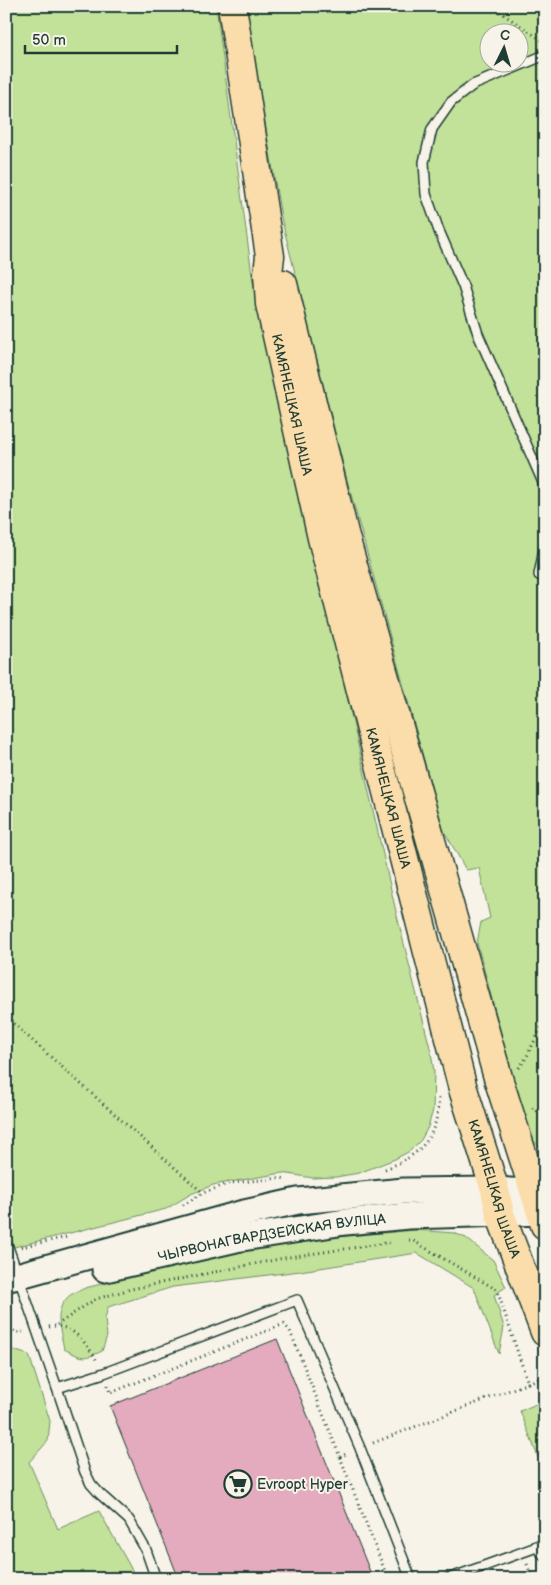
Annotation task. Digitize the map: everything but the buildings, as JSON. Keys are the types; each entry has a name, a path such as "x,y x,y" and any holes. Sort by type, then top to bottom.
{"main road":[{"name":"КАМЯНЕЦКАЯ ШАША","path":"232,6 270,256 268,273 270,304 322,538 463,1089 498,1202 545,1332"},
{"name":"КАМЯНЕЦКАЯ ШАША","path":"270,256 288,301 345,537 499,1080 542,1207"},
{"name":"ЧЫРВОНАГВАРДЗЕЙСКАЯ ВУЛІЦА","path":"13,1284 236,1239 308,1227 408,1216 498,1202 542,1207"}],"lane":[{"path":"545,55 473,85 451,102 432,129 424,162 426,194 439,231 463,286 478,334 545,487"},
{"path":"539,575 545,545"},
{"path":"6,1241 13,1284 36,1330 85,1472 100,1494 129,1520 146,1550 156,1579"},
{"path":"57,1388 104,1373 297,1300 360,1448 411,1579"},
{"path":"448,1579 540,1545 545,1558"}],"path":[{"path":"491,6 545,42"},
{"path":"6,1017 203,1193"},
{"path":"516,1072 526,1058 545,1020"},
{"path":"400,1163 415,1154 427,1141 435,1125 440,1094"},
{"path":"403,1241 412,1240 497,1290 528,1383"},
{"path":"6,1324 16,1334 36,1330 57,1325 96,1299 130,1289 289,1256 394,1242"},
{"path":"57,1325 76,1334 90,1350 104,1373 110,1393 284,1324 290,1331 388,1579"},
{"path":"340,1457 545,1376"}],"green space":[{"path":"6,6 216,6 253,282 397,916 431,1052 434,1072 433,1110 428,1127 421,1140 410,1151 395,1159 359,1173 336,1177 313,1178 282,1173 213,1185 191,1194 166,1209 6,1249"},
{"path":"245,6 545,6 545,1152 527,1135 513,1100 519,1094 514,1082 477,943 481,922 490,918 479,868 466,870 443,829 347,480 281,217"},
{"path":"416,1230 454,1233 466,1238 493,1260 506,1287 494,1295 504,1327 499,1354 474,1288 417,1253 300,1271 173,1287 108,1307 105,1319 107,1336 102,1351 83,1357 64,1349 59,1322 60,1309 69,1296 85,1288 269,1243"},
{"path":"6,1333 13,1350 29,1355 50,1421 48,1441 29,1462 58,1529 99,1511 137,1579 6,1579"},
{"path":"543,1401 545,1406 545,1475 520,1411"}],"place":[{"name":"Evroopt Hyper","path":"238,1484"}]}
